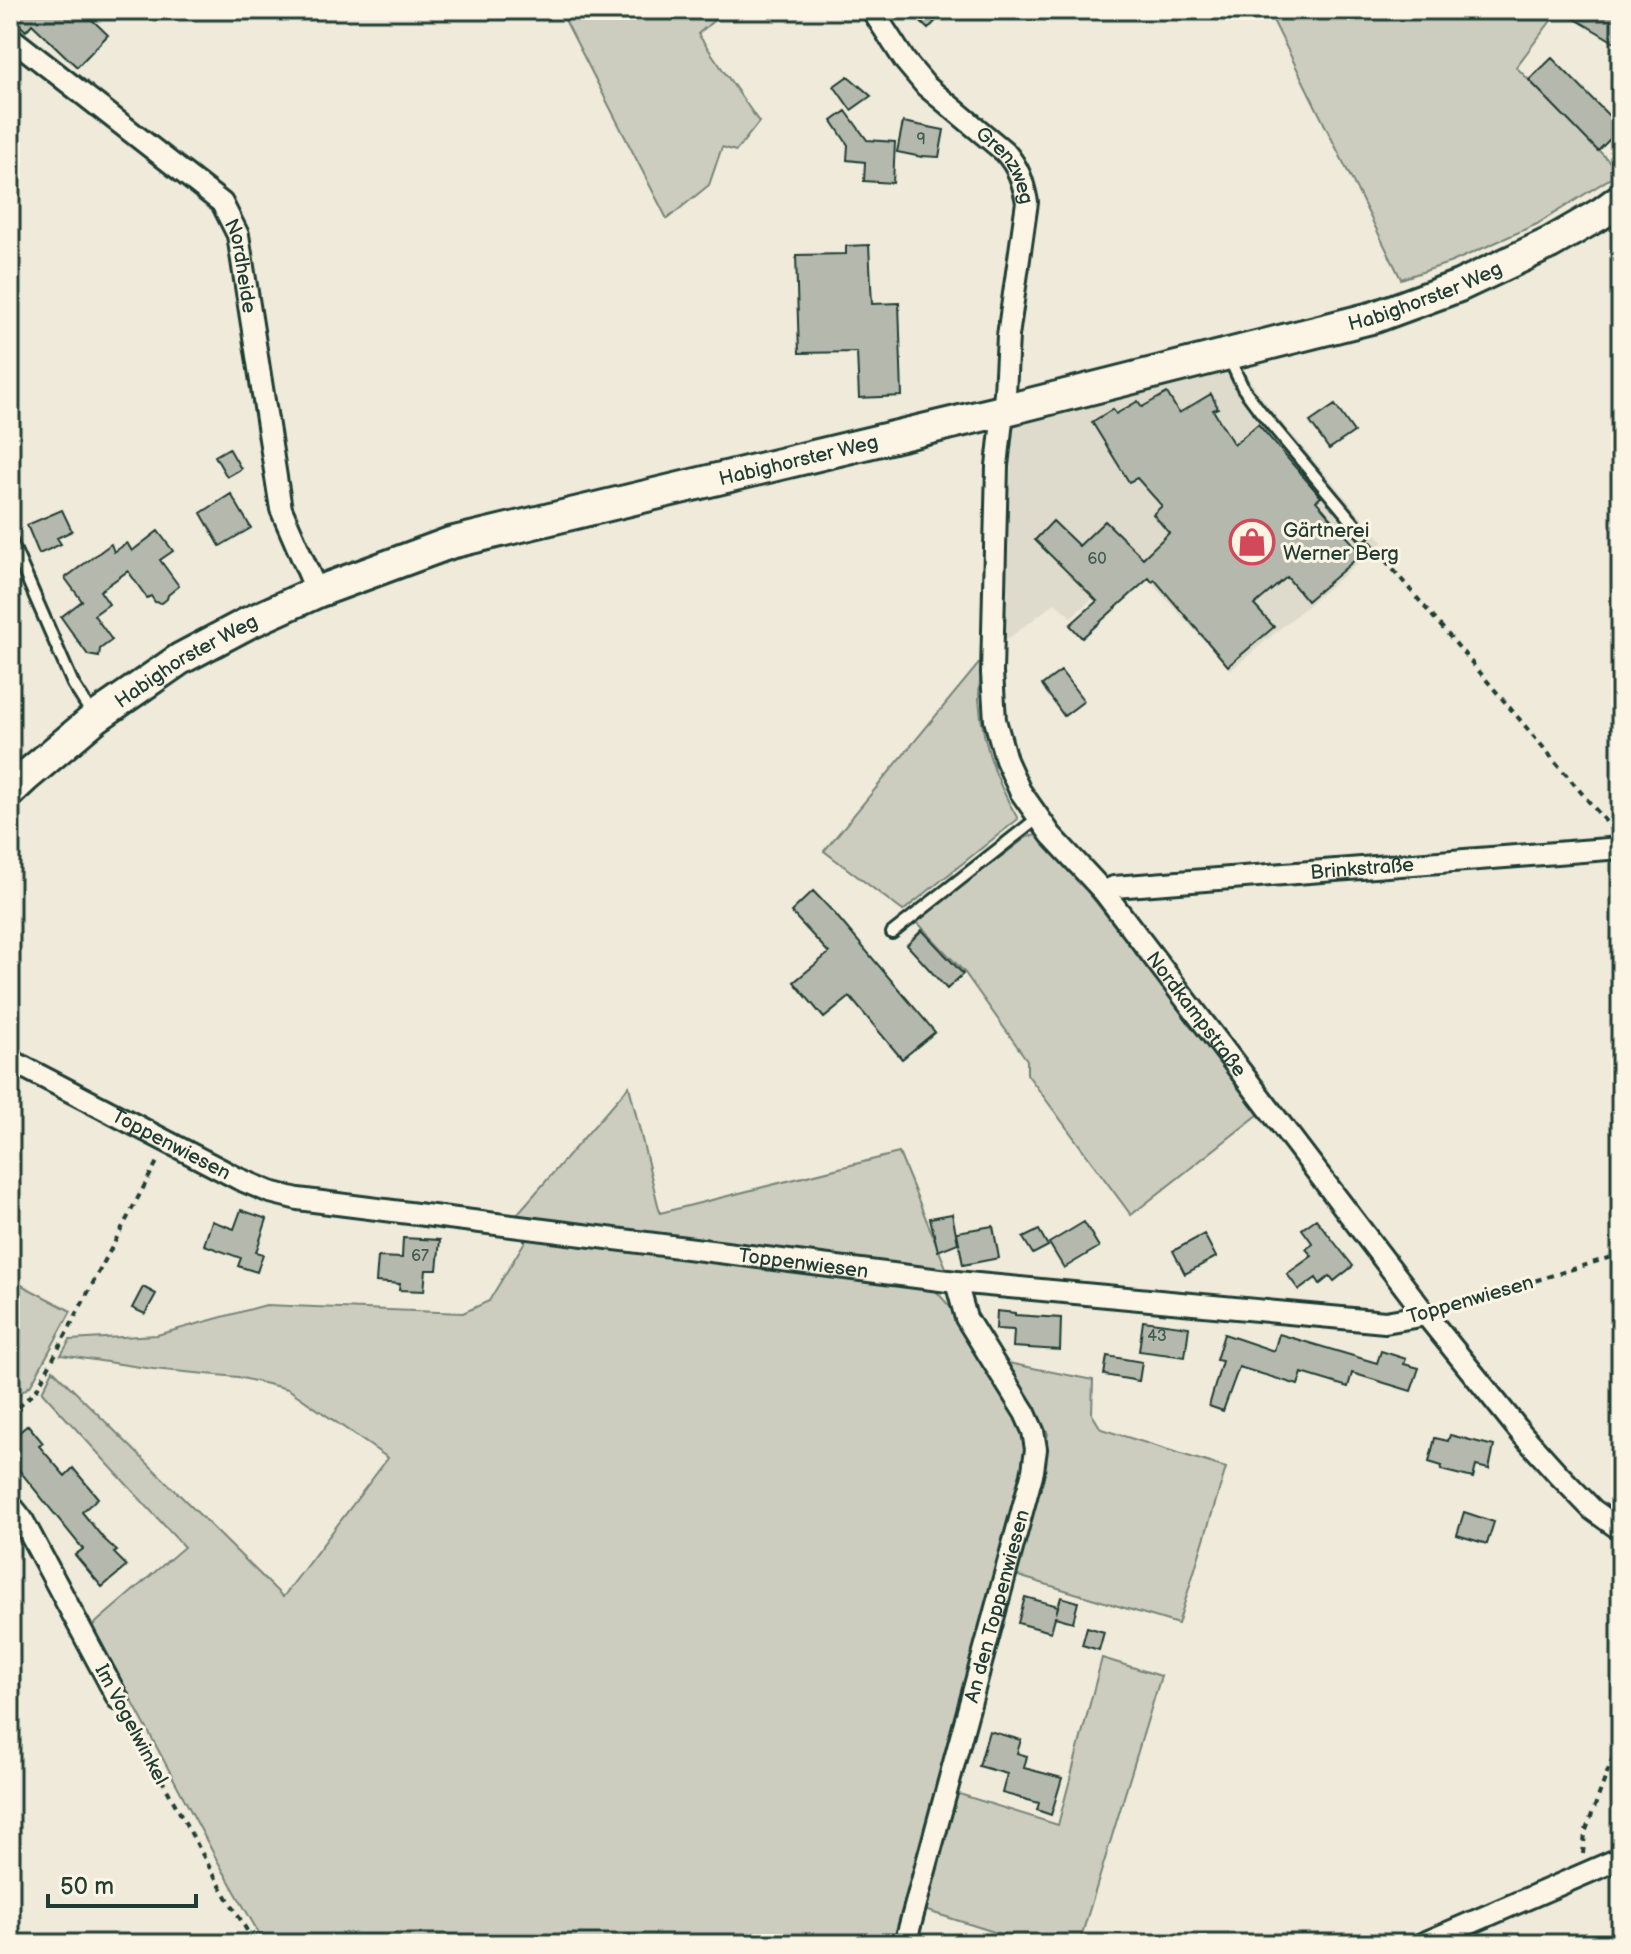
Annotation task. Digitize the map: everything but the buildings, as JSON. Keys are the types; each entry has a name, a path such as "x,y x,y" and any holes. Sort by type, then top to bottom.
{"street":[{"name":"Grenzweg","path":"872,10 905,61 926,86 1005,152 1016,164 1023,180 1027,202 1008,336 1002,411"},
{"name":"Nordheide","path":"10,37 222,203 238,235 281,509 317,592"},
{"name":"Habighorster Weg","path":"10,791 95,718 180,659 248,623 317,592 450,543 1002,411 1375,317 1459,286 1550,243 1621,199"},
{"name":"Nordkampstraße","path":"1002,411 997,466 992,673 995,720 1006,760 1020,791 1038,818 1104,892 1426,1315 1522,1434 1593,1510 1621,1530"},
{"name":"Brinkstraße","path":"1104,892 1114,887 1621,848"},
{"name":"Toppenwiesen","path":"10,1060 239,1179 298,1199 956,1282 1385,1322 1426,1315"},
{"name":"An den Toppenwiesen","path":"905,1944 1029,1486 1036,1449 1025,1413 966,1318 956,1282"},
{"name":"Im Vogelwinkel","path":"10,1504 22,1519 118,1699"},
{"path":"1422,1944 1621,1858"}],"lane":[{"path":"1227,354 1243,388 1260,411 1363,534"},
{"path":"10,539 73,684 95,718"},
{"path":"892,933 1038,818"}],"path":[{"path":"1363,534 1611,829"},
{"path":"10,1416 37,1389 168,1142"},
{"name":"Toppenwiesen","path":"1426,1315 1621,1254"},
{"name":"Im Vogelwinkel","path":"118,1699 255,1944"},
{"path":"1582,1873 1585,1833 1621,1735"}],"shaded area":[{"path":"560,10 726,10 698,34 759,122 736,151 722,147 709,185 667,219"},
{"path":"1268,10 1559,10 1516,67 1620,172 1537,224 1452,262 1401,279"},
{"path":"1240,366 1268,406 1383,542 1231,670 1134,564 1071,617 1055,603 1002,643 1013,423"},
{"path":"981,661 979,699 987,746 1003,791 1018,819 903,911 824,851"},
{"path":"1042,834 1259,1114 1131,1215 1027,1074 1027,1060 965,973 916,921 1027,837"},
{"path":"629,1086 660,1213 899,1153 947,1270 512,1220"},
{"path":"527,1238 936,1291 952,1309 1019,1416 1028,1443 1021,1482 896,1944 265,1944 92,1626 184,1547 42,1392 53,1370 283,1597 388,1458 288,1389 238,1377 153,1369 61,1355 70,1340 157,1335 266,1305 463,1313 489,1301"},
{"path":"10,1279 71,1311 31,1385 10,1401"},
{"path":"1008,1363 1093,1380 1092,1414 1101,1429 1226,1468 1178,1624 1015,1575 1048,1434"},
{"path":"1102,1658 1161,1676 1079,1944 1033,1944 921,1909 956,1793 1058,1825"}],"place":[{"name":"Gärtnerei Werner Berg","path":"1252,542"}]}
